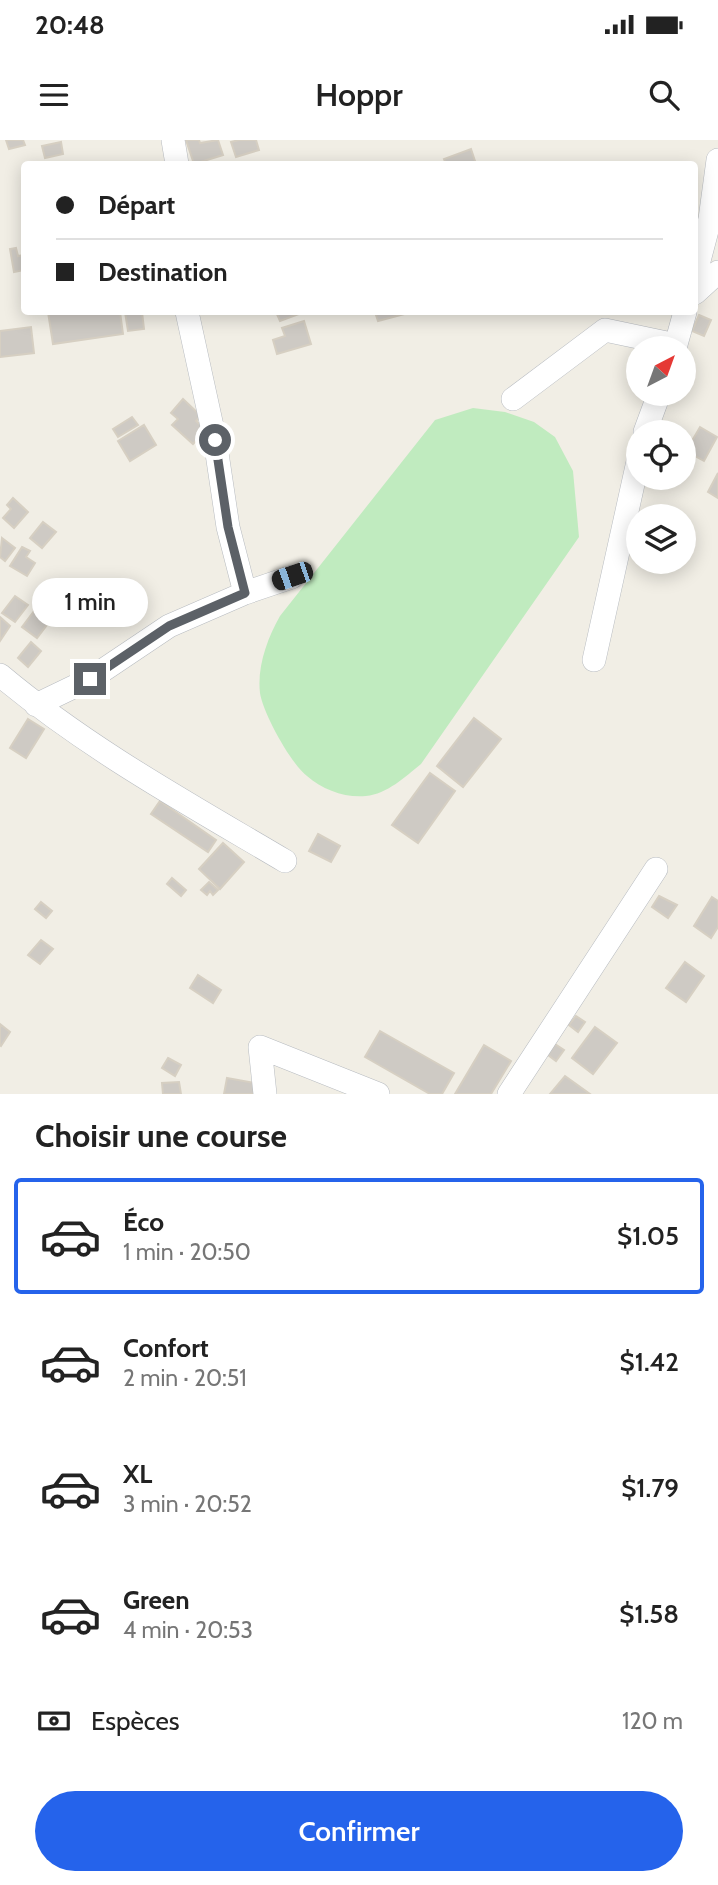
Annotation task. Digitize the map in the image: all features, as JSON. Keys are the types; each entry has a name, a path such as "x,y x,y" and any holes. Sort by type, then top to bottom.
{"street":[{"path":"173,140 176,161"},
{"path":"698,265 710,219 718,160"},
{"path":"698,290 718,272"},
{"path":"188,315 215,440 228,527 245,593"},
{"path":"679,336 684,315"},
{"path":"513,399 605,330 630,336"},
{"path":"594,660 632,490"},
{"path":"36,705 90,679 169,626 292,576"},
{"path":"0,674 36,705 131,770 285,861"},
{"path":"509,1094 656,869"},
{"path":"265,1094 260,1047 378,1094"}],"green space":[{"path":"473,408 505,412 534,422 555,437 573,471 579,537 421,764 395,784 374,795 350,796 335,792 313,781 301,770 286,750 266,713 259,683 267,644 280,616 435,420"}],"building":[{"path":"6,140 23,140 25,145 9,149"},
{"path":"186,140 199,140 200,143 218,140 223,155 193,161"},
{"path":"256,140 259,150 236,157 231,142"},
{"path":"61,142 63,154 45,158 42,146"},
{"path":"471,149 475,161 445,161 444,159"},
{"path":"16,248 18,256 21,256 21,271 14,272 10,249"},
{"path":"48,315 120,315 123,334 53,344"},
{"path":"125,315 142,315 144,329 128,331"},
{"path":"277,315 296,315 280,321"},
{"path":"376,315 401,315 378,321"},
{"path":"699,315 711,320 704,336 692,331"},
{"path":"304,321 311,344 277,354 273,340 285,336 282,328"},
{"path":"31,327 34,353 0,357 0,331"},
{"path":"183,399 201,416 196,421 206,430 193,444 172,425 178,419 171,413"},
{"path":"132,417 138,425 118,437 113,429"},
{"path":"144,425 156,445 130,461 118,441"},
{"path":"700,427 717,437 704,461 696,457 696,434"},
{"path":"718,473 718,498 708,492"},
{"path":"13,498 28,512 14,528 3,518 11,509 7,505"},
{"path":"43,522 56,532 42,548 30,538"},
{"path":"2,538 15,548 5,561 0,557"},
{"path":"22,547 30,551 26,557 35,563 27,576 10,566"},
{"path":"15,596 28,605 15,622 2,613"},
{"path":"44,598 59,609 37,638 22,627"},
{"path":"0,617 10,626 0,641"},
{"path":"31,642 41,651 28,667 18,658"},
{"path":"474,718 501,739 463,787 437,766"},
{"path":"28,719 44,729 26,758 10,748"},
{"path":"430,773 455,791 418,843 392,825"},
{"path":"160,801 216,840 208,852 151,814"},
{"path":"318,834 340,846 331,862 309,851"},
{"path":"223,843 244,862 220,889 199,869"},
{"path":"172,878 186,890 181,896 167,884"},
{"path":"209,882 218,890 213,895 210,891 207,895 201,890"},
{"path":"659,896 677,905 668,918 652,907"},
{"path":"712,897 718,901 718,927 711,938 694,926"},
{"path":"41,902 52,911 46,918 35,909"},
{"path":"41,940 53,949 40,964 28,955"},
{"path":"685,962 704,976 686,1002 666,988"},
{"path":"198,975 221,990 213,1003 190,988"},
{"path":"576,1016 585,1022 578,1032 569,1025"},
{"path":"0,1024 10,1032 1,1046 0,1045"},
{"path":"595,1027 617,1043 593,1074 572,1058"},
{"path":"380,1031 454,1073 442,1094 430,1094 365,1057"},
{"path":"555,1044 564,1050 556,1061 548,1055"},
{"path":"484,1045 511,1061 491,1094 455,1094"},
{"path":"168,1058 181,1065 175,1076 162,1068"},
{"path":"565,1076 590,1094 550,1094"},
{"path":"227,1078 255,1083 253,1094 224,1094"},
{"path":"179,1082 181,1094 163,1094 162,1083"}],"route":[{"path":"90,679 169,626 245,593 228,527 215,440"}]}
